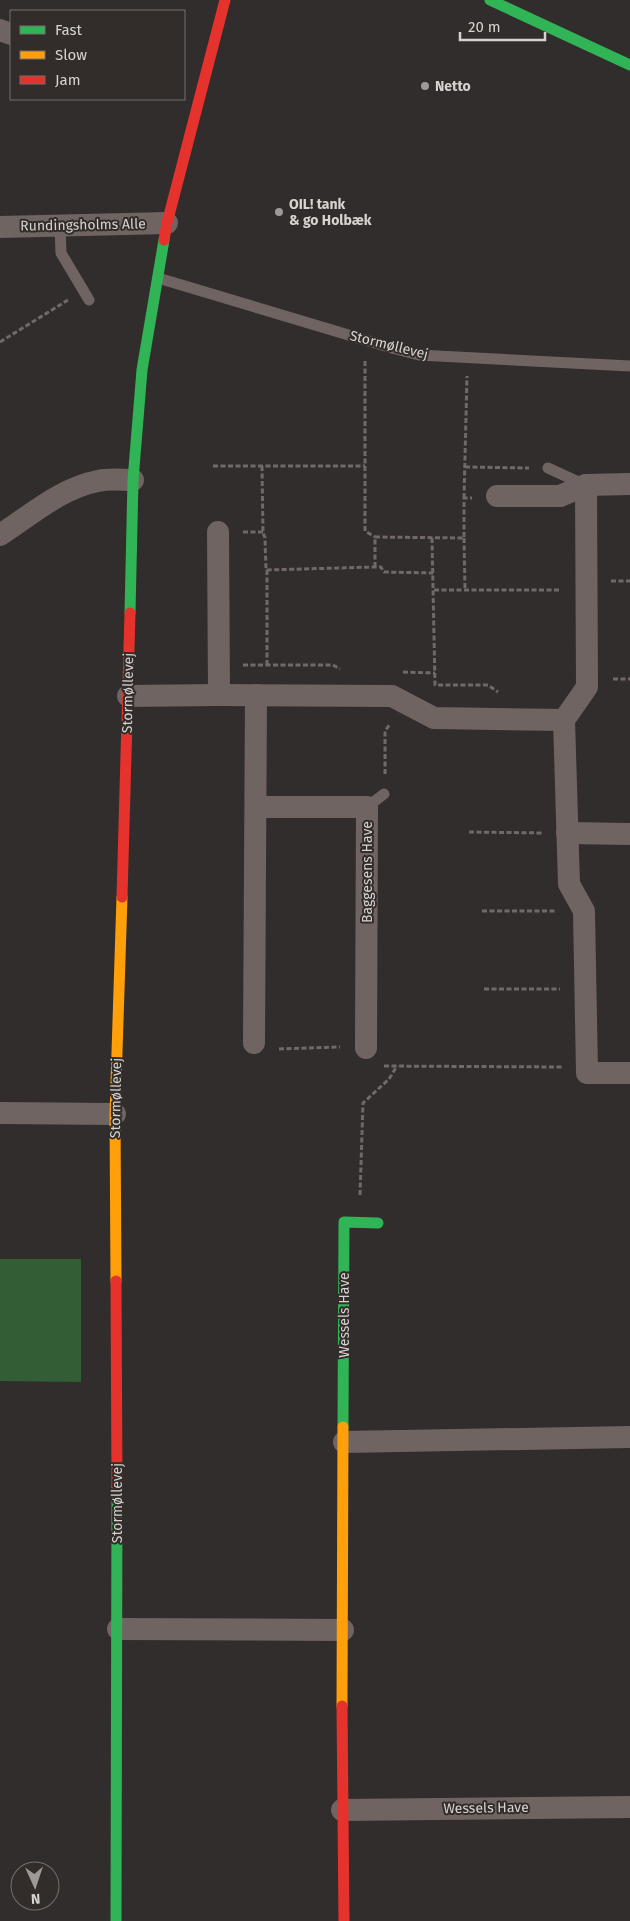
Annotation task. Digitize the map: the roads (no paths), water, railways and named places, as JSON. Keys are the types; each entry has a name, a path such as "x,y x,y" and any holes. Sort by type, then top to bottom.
{"street":[{"name":"Stormøllevej","path":"116,1921 118,1629 115,1114 133,480 142,370 156,277 192,91 225,0"},
{"path":"490,0 630,65"},
{"name":"Rundingsholms Alle","path":"0,227 167,223"},
{"path":"0,536 64,493 82,485 100,480 133,480"},
{"path":"497,496 560,496 586,485 630,484"},
{"path":"586,485 587,687 564,720 569,884 584,911 587,1073 630,1073"},
{"path":"218,532 219,695"},
{"path":"254,1043 256,695"},
{"path":"128,696 392,696 434,718 564,720"},
{"name":"Baggesens Have","path":"256,807 376,801 366,1048"},
{"path":"567,833 630,834"},
{"path":"0,1114 115,1114"},
{"name":"Wessels Have","path":"344,1921 342,1810 344,1222 378,1223"},
{"path":"344,1442 630,1437"},
{"path":"118,1629 343,1630"},
{"name":"Wessels Have","path":"342,1810 630,1807"}],"lane":[{"path":"60,226 61,252 87,295"},
{"name":"Stormøllevej","path":"156,277 419,355 630,366"},
{"path":"548,468 586,485"}],"place":[{"name":"Netto","path":"425,86"},
{"name":"OIL! tank & go Holbæk","path":"279,212"}]}
